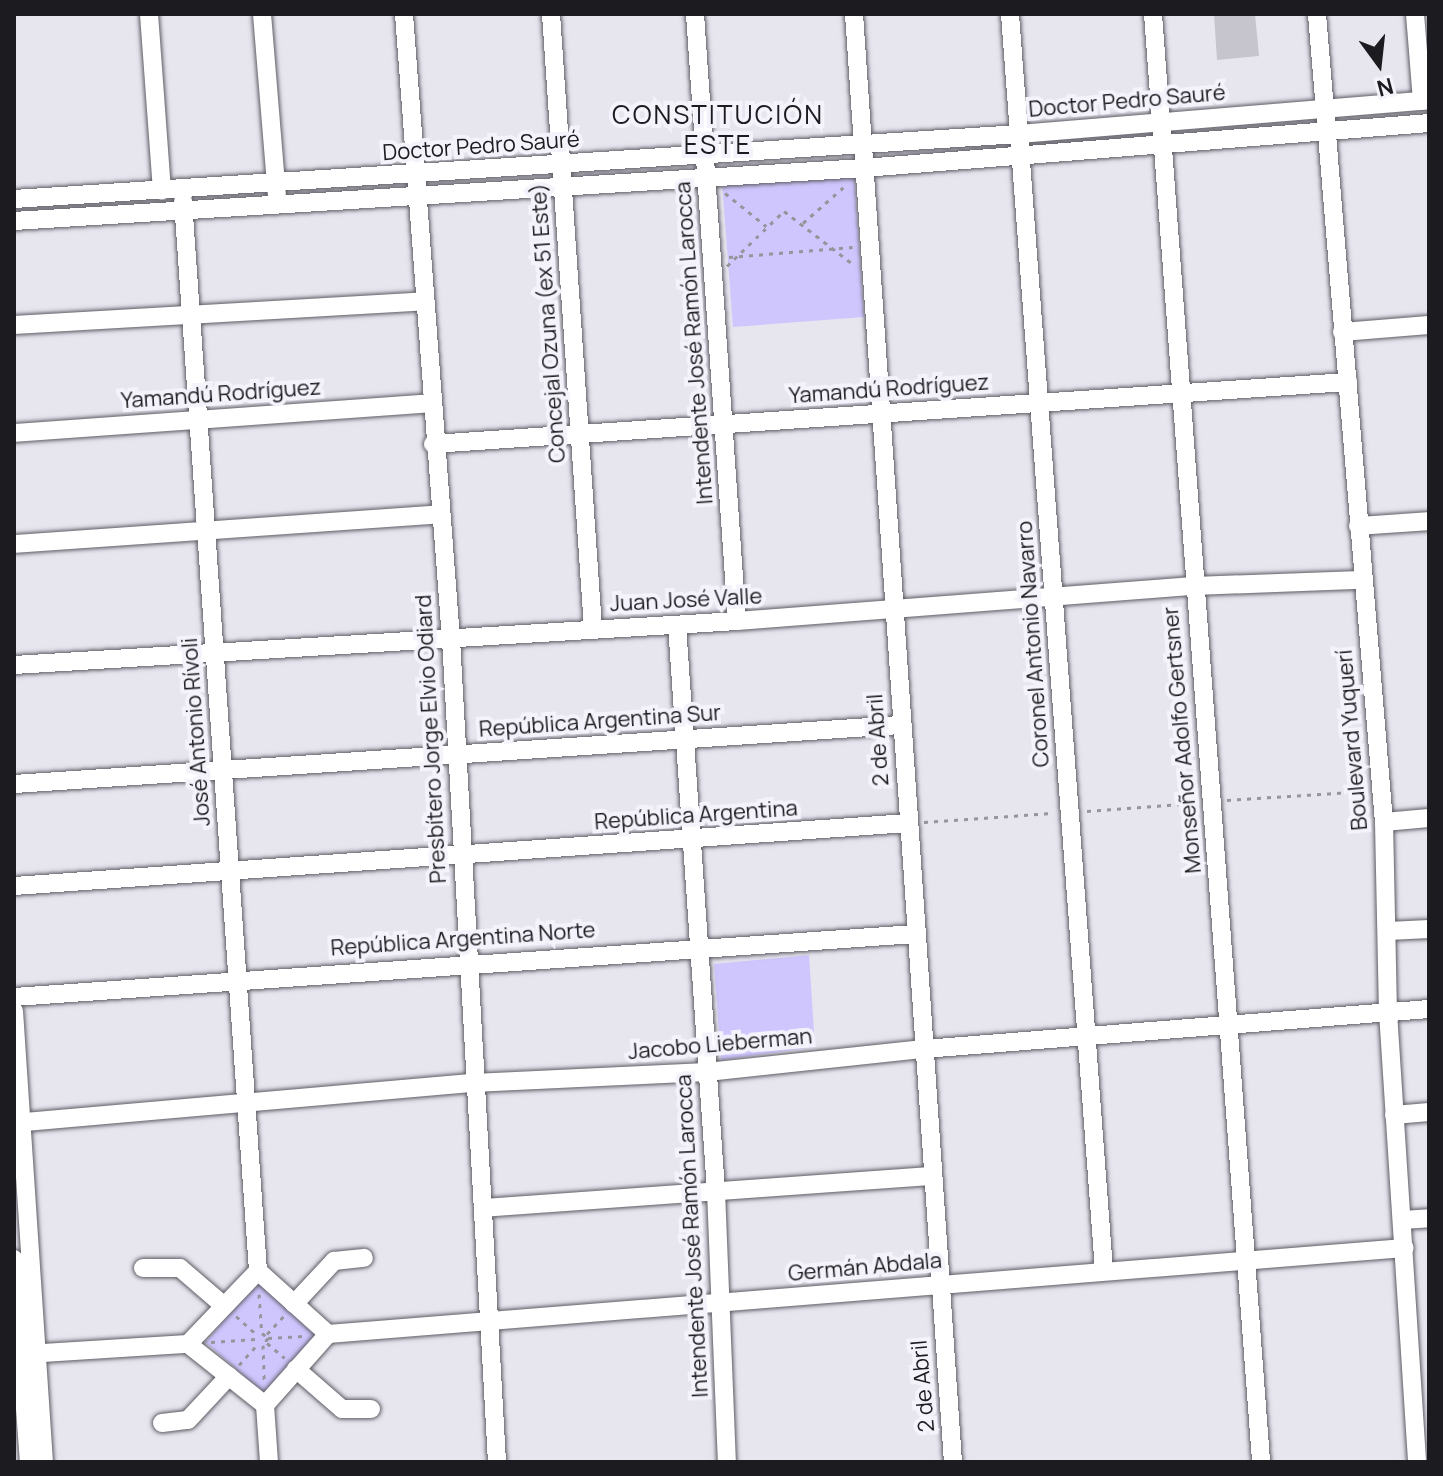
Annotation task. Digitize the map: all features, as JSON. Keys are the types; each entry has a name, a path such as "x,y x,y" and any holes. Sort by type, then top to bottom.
{"street":[{"path":"149,14 162,191"},
{"path":"262,14 277,204"},
{"name":"Presbítero Jorge Elvio Odiard","path":"404,14 418,175 433,444 451,639 466,963 492,1321 497,1462"},
{"name":"Concejal Ozuna (ex 51 Este)","path":"551,14 593,629"},
{"name":"Intendente José Ramón Larocca","path":"695,14 737,621"},
{"name":"2 de Abril","path":"854,14 953,1462"},
{"name":"Coronel Antonio Navarro","path":"1010,14 1104,1270"},
{"name":"Monseñor Adolfo Gertsner","path":"1153,14 1261,1462"},
{"name":"Boulevard Yuquerí","path":"1317,14 1361,580 1384,822 1388,1012 1394,1115 1421,1454"},
{"path":"1415,14 1426,101"},
{"name":"Doctor Pedro Sauré","path":"14,199 705,156 1426,101"},
{"name":"Doctor Pedro Sauré","path":"14,221 864,168 1429,123"},
{"name":"José Antonio Rívoli","path":"182,190 258,1271"},
{"path":"14,325 425,301"},
{"path":"1342,332 1429,325"},
{"name":"Yamandú Rodríguez","path":"433,444 1348,382"},
{"name":"Yamandú Rodríguez","path":"14,433 432,403"},
{"path":"14,544 439,514"},
{"path":"1358,526 1429,521"},
{"name":"Juan José Valle","path":"14,665 737,621 1194,586 1361,580"},
{"name":"Intendente José Ramón Larocca","path":"677,625 716,1191 727,1462"},
{"name":"República Argentina Sur","path":"14,784 901,725"},
{"path":"1384,822 1429,818"},
{"name":"República Argentina","path":"14,886 908,823"},
{"path":"1388,931 1429,929"},
{"name":"República Argentina Norte","path":"14,997 237,978 915,934"},
{"name":"Jacobo Lieberman","path":"18,1122 473,1083 707,1072 924,1049 1429,1009"},
{"path":"14,1011 29,1462"},
{"path":"1394,1115 1429,1112"},
{"path":"483,1208 932,1176"},
{"path":"1403,1220 1429,1218"},
{"name":"Germán Abdala","path":"328,1334 1405,1248"},
{"path":"294,1304 334,1261 364,1258"},
{"path":"14,1259 24,1354 44,1462"},
{"path":"143,1268 180,1268 223,1305"},
{"path":"188,1344 258,1271 328,1334 265,1405 269,1462"},
{"path":"24,1354 188,1344 265,1405"},
{"path":"296,1369 342,1409 371,1409"},
{"path":"162,1423 188,1420 229,1376"}],"path":[{"path":"803,223 864,168"},
{"path":"706,178 766,226"},
{"path":"713,277 784,211 835,248 871,281"},
{"path":"712,258 869,246"},
{"path":"908,823 1381,790"},
{"path":"258,1271 265,1405"},
{"path":"229,1376 294,1304"},
{"path":"223,1305 296,1369"},
{"path":"188,1344 328,1334"}],"shaded area":[{"path":"854,173 864,317 733,327 722,182"},
{"path":"809,955 815,1047 721,1060 714,964"},
{"path":"258,1282 317,1334 263,1393 205,1342"}],"building":[{"path":"1214,14 1255,14 1259,56 1217,60"}],"district":[{"name":"CONSTITUCIÓN ESTE","path":"718,130"}]}
